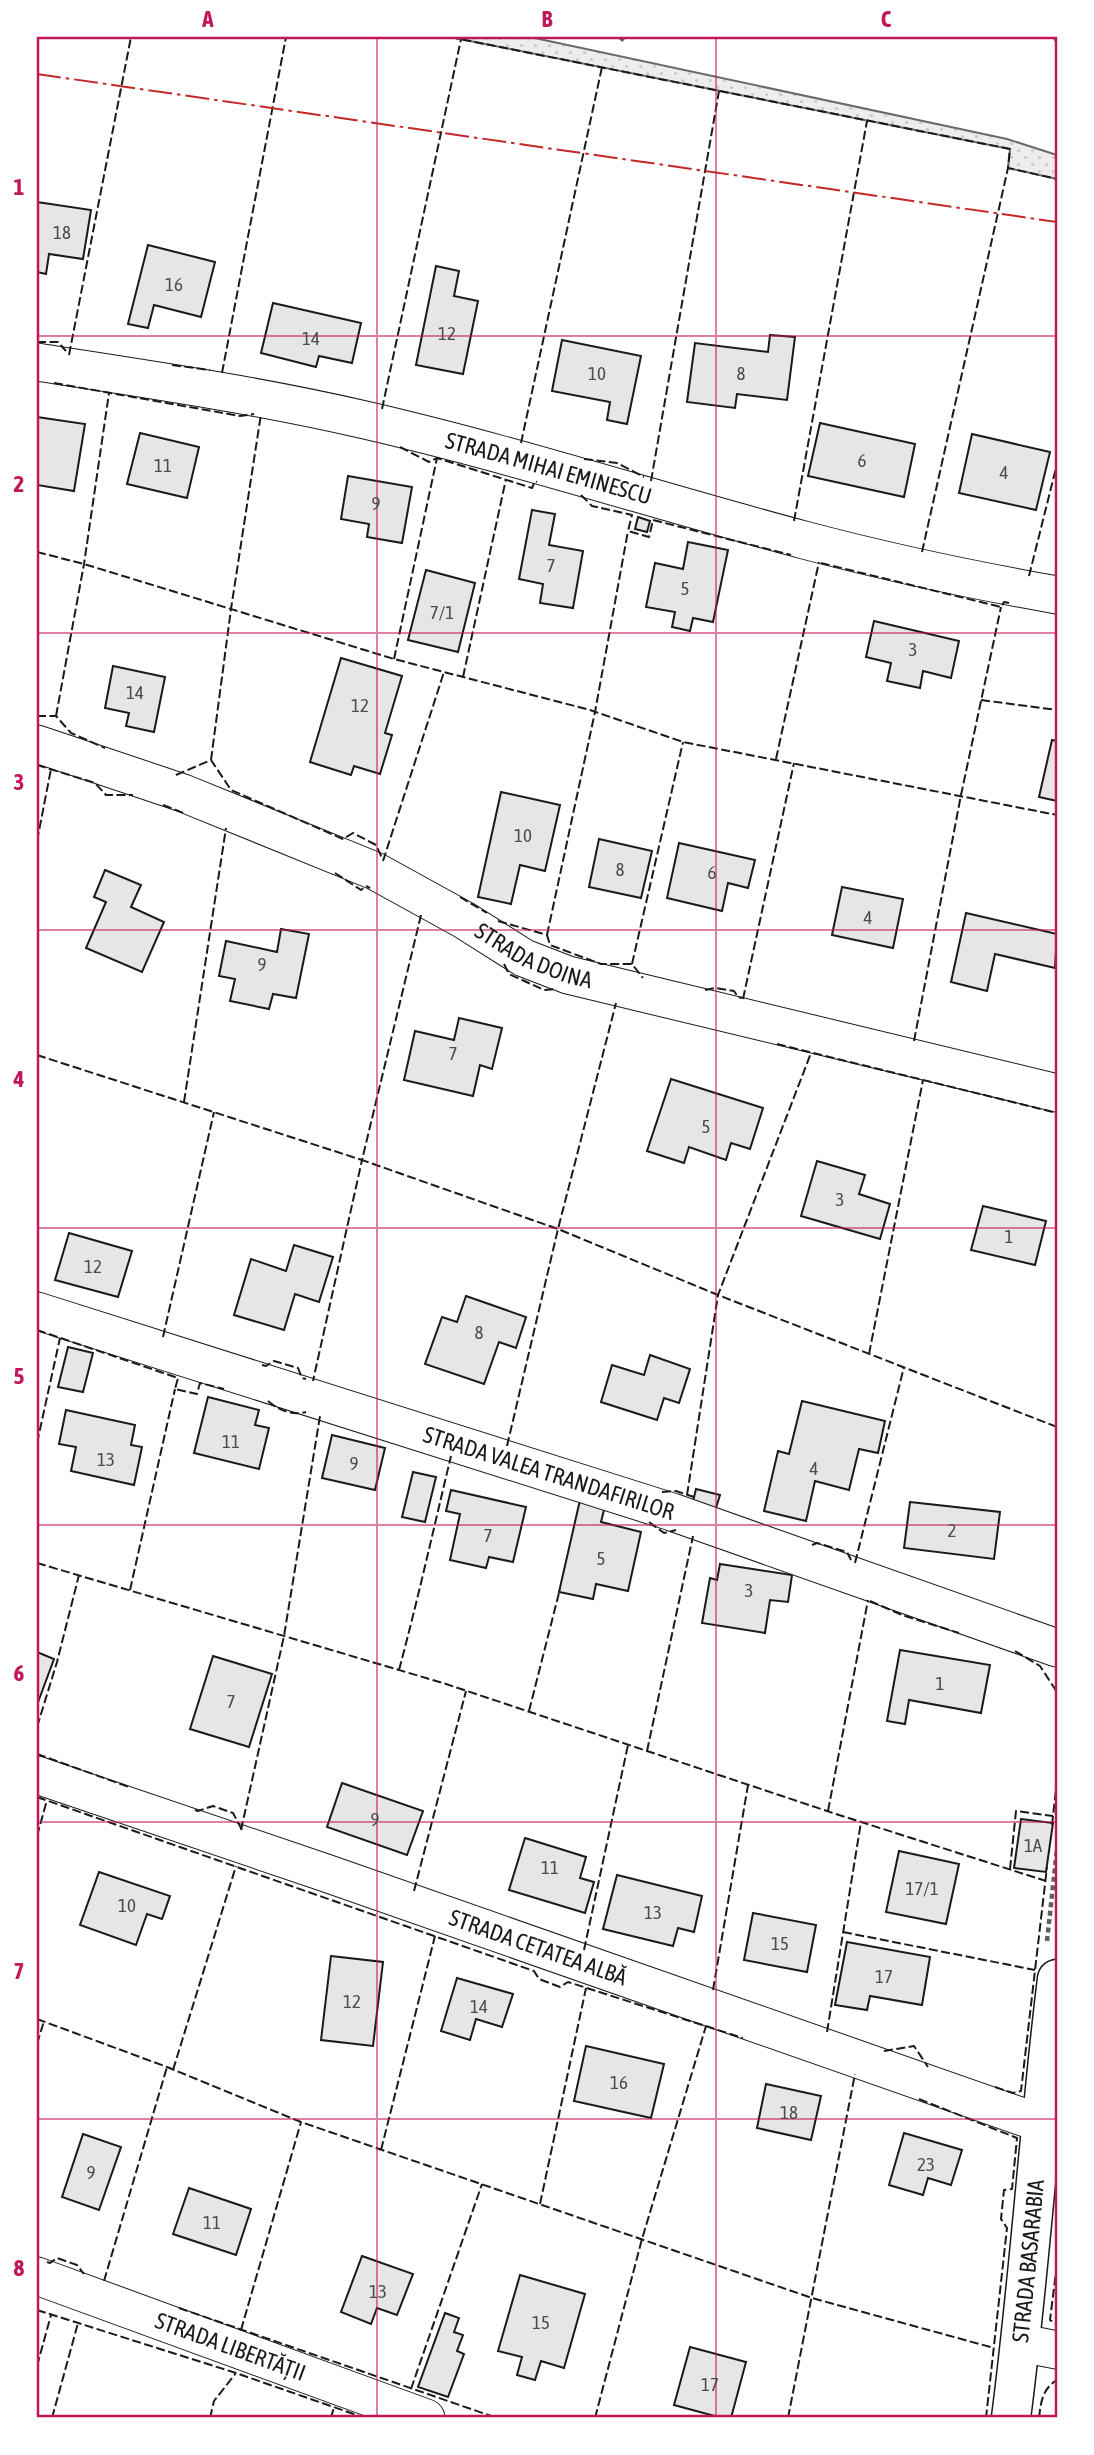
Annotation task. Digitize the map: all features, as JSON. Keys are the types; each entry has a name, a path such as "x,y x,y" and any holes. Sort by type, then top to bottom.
{"street":[{"name":"STRADA MIHAI EMINESCU","path":"37,362 227,392 365,420 806,540 987,582 1057,595"},
{"name":"STRADA DOINA","path":"37,744 183,793 375,872 464,920 524,958 568,975 1057,1093"},
{"name":"STRADA VALEA TRANDAFIRILOR","path":"37,1311 671,1512 1057,1648"},
{"name":"STRADA CETATEA ALBĂ","path":"37,1775 1040,2123"},
{"name":"STRADA BASARABIA","path":"1011,2418 1039,2347 1040,2123 1051,2081 1057,1979"},
{"name":"STRADA LIBERTĂȚII","path":"37,2276 426,2418"}],"path":[{"path":"620,37 626,42"}],"shaded area":[{"path":"450,37 530,37 1007,139 1057,155 1057,179 1008,168 1010,149"}],"building":[{"path":"37,202 91,210 83,259 49,254 46,274 37,272"},
{"path":"148,245 215,262 201,317 154,305 148,328 128,324"},
{"path":"436,266 459,271 454,296 478,301 463,374 416,365"},
{"path":"273,303 361,323 352,363 319,356 316,367 261,353"},
{"path":"770,335 795,337 787,400 737,394 735,408 687,402 695,343 768,352"},
{"path":"562,340 641,356 627,424 607,420 610,402 552,391"},
{"path":"37,417 85,424 74,491 37,485"},
{"path":"820,423 915,444 904,497 808,476"},
{"path":"140,433 199,447 187,498 127,484"},
{"path":"972,434 1050,452 1036,510 959,493"},
{"path":"348,476 412,487 402,543 367,537 369,524 341,519"},
{"path":"532,510 555,514 549,545 583,551 573,608 540,603 543,584 519,579"},
{"path":"638,517 650,521 647,532 635,529"},
{"path":"688,542 728,550 713,622 693,618 690,631 672,627 675,612 646,607 655,563 683,569"},
{"path":"426,570 475,583 458,652 408,640"},
{"path":"874,621 959,641 951,678 923,671 920,688 887,681 891,663 866,657"},
{"path":"341,658 402,676 385,733 392,735 380,774 354,766 351,775 310,762"},
{"path":"113,666 165,677 154,732 126,726 129,713 105,708"},
{"path":"1052,740 1057,741 1057,801 1039,797"},
{"path":"501,792 560,805 545,871 520,865 511,904 478,897"},
{"path":"599,839 652,851 641,898 589,887"},
{"path":"679,843 755,860 748,888 728,883 722,911 667,898"},
{"path":"105,870 141,885 131,907 164,922 142,972 86,948 106,902 94,897"},
{"path":"842,887 903,899 893,948 832,935"},
{"path":"966,913 1057,934 1055,968 995,954 987,991 951,982"},
{"path":"281,929 309,934 296,998 273,994 269,1009 230,1001 235,979 219,976 226,941 277,952"},
{"path":"459,1018 502,1028 492,1069 480,1065 473,1096 404,1080 415,1031 454,1040"},
{"path":"671,1079 763,1108 750,1149 731,1143 726,1160 689,1147 684,1163 647,1151"},
{"path":"817,1161 865,1175 859,1194 890,1204 880,1239 801,1216"},
{"path":"983,1206 1046,1221 1035,1265 971,1250"},
{"path":"69,1233 132,1251 118,1297 55,1280"},
{"path":"294,1245 333,1257 319,1302 295,1294 284,1330 234,1315 251,1259 286,1271"},
{"path":"466,1296 526,1317 516,1348 499,1342 484,1384 425,1364 442,1317 457,1322"},
{"path":"68,1347 93,1353 83,1392 58,1387"},
{"path":"650,1355 690,1369 679,1403 664,1398 657,1420 601,1402 612,1365 644,1375"},
{"path":"208,1397 259,1410 255,1425 269,1428 259,1469 194,1453"},
{"path":"802,1401 885,1421 878,1453 859,1449 849,1490 815,1481 806,1521 764,1511 778,1451 789,1454"},
{"path":"66,1410 135,1425 131,1445 142,1447 134,1485 71,1471 76,1447 59,1444"},
{"path":"332,1435 385,1448 375,1490 322,1478"},
{"path":"413,1472 436,1477 425,1522 402,1517"},
{"path":"696,1489 720,1495 715,1511 692,1505"},
{"path":"451,1490 526,1507 513,1562 489,1557 486,1568 450,1560 460,1514 446,1511"},
{"path":"580,1500 605,1506 601,1522 641,1532 628,1591 596,1584 593,1599 559,1592"},
{"path":"910,1502 1000,1512 994,1559 904,1548"},
{"path":"720,1564 792,1575 788,1602 770,1600 765,1633 702,1623 710,1578 717,1580"},
{"path":"900,1650 990,1665 981,1713 909,1700 905,1724 887,1721"},
{"path":"37,1652 54,1659 37,1705"},
{"path":"213,1656 272,1674 249,1747 190,1729"},
{"path":"342,1783 423,1811 407,1855 327,1827"},
{"path":"1021,1819 1053,1823 1046,1872 1014,1868"},
{"path":"525,1838 586,1857 580,1878 594,1882 585,1913 509,1890"},
{"path":"899,1851 959,1864 946,1924 886,1912"},
{"path":"99,1872 170,1896 162,1919 147,1914 136,1945 80,1925"},
{"path":"617,1875 702,1896 694,1932 678,1928 673,1946 603,1929"},
{"path":"753,1913 816,1925 807,1972 744,1960"},
{"path":"847,1942 930,1957 922,2005 870,1996 867,2010 835,2005"},
{"path":"331,1956 383,1962 373,2046 321,2040"},
{"path":"457,1978 513,1994 502,2027 476,2019 470,2040 441,2031"},
{"path":"586,2046 664,2064 651,2118 574,2101"},
{"path":"766,2084 821,2096 811,2140 757,2128"},
{"path":"904,2133 962,2150 951,2185 928,2178 923,2195 889,2185"},
{"path":"83,2134 121,2147 99,2210 62,2197"},
{"path":"189,2188 251,2209 236,2255 173,2234"},
{"path":"362,2256 413,2274 397,2315 377,2308 371,2324 341,2312"},
{"path":"520,2275 585,2294 564,2368 541,2361 535,2380 517,2375 522,2357 498,2351"},
{"path":"445,2313 459,2318 454,2332 463,2335 457,2351 464,2354 448,2397 418,2387"},
{"path":"690,2347 746,2362 731,2418 674,2405"}],"fence":[{"path":"69,355 131,37"},
{"path":"222,373 286,37"},
{"path":"450,37 1010,149 1008,168 1057,179"},
{"path":"382,409 461,39"},
{"path":"521,443 602,67"},
{"path":"651,481 719,91"},
{"path":"794,521 867,121"},
{"path":"922,552 1008,168"},
{"path":"37,342 58,342 66,351"},
{"path":"172,365 210,370"},
{"path":"54,383 240,416 254,414"},
{"path":"56,716 84,564 109,393"},
{"path":"211,760 261,414"},
{"path":"400,447 429,462 437,458 532,488 535,481 537,482"},
{"path":"394,659 437,458"},
{"path":"584,459 617,463 644,477"},
{"path":"1029,576 1057,464"},
{"path":"463,677 506,479"},
{"path":"581,495 592,506 632,515 628,531 649,537 653,520 791,555"},
{"path":"547,935 595,712 628,531"},
{"path":"37,552 394,659 590,710 683,742 1057,815"},
{"path":"776,759 819,562"},
{"path":"821,563 1001,607 1004,602 1009,603"},
{"path":"914,1041 961,795 1001,607"},
{"path":"383,861 444,672"},
{"path":"981,700 1057,710"},
{"path":"37,716 56,716 71,733 105,748"},
{"path":"632,964 683,742"},
{"path":"176,775 211,760 231,790 343,839 353,833 376,845 382,858"},
{"path":"743,999 794,763"},
{"path":"37,765 95,783 106,795 133,795"},
{"path":"37,841 51,769"},
{"path":"163,805 186,814"},
{"path":"184,1102 226,828"},
{"path":"335,873 361,890 366,886 370,888"},
{"path":"460,897 487,913"},
{"path":"421,915 362,1160 558,1229 718,1295 1057,1427"},
{"path":"498,921 547,935 550,945 601,964 632,964 643,978"},
{"path":"504,964 509,974 544,990 557,989"},
{"path":"705,990 715,988 734,991 742,998"},
{"path":"507,1446 558,1229 616,1003"},
{"path":"777,1044 1057,1113"},
{"path":"687,1495 718,1295 811,1053"},
{"path":"37,1055 362,1160 313,1381"},
{"path":"869,1354 923,1080"},
{"path":"163,1337 214,1112"},
{"path":"37,1330 178,1378 175,1389 197,1394 200,1383 224,1389"},
{"path":"37,1443 60,1338"},
{"path":"262,1365 266,1366 274,1361 298,1368 302,1378 306,1379"},
{"path":"855,1563 904,1367"},
{"path":"130,1590 175,1389"},
{"path":"268,1401 286,1411 306,1412"},
{"path":"241,1830 284,1636 320,1416"},
{"path":"399,1670 451,1456"},
{"path":"662,1492 676,1491 694,1497 695,1495"},
{"path":"649,1522 664,1533 676,1530"},
{"path":"647,1751 693,1536"},
{"path":"812,1545 817,1543 847,1552 851,1560"},
{"path":"37,1563 443,1683 1046,1881"},
{"path":"37,1727 79,1575"},
{"path":"529,1711 560,1589"},
{"path":"828,1811 868,1600"},
{"path":"870,1601 902,1615 959,1633"},
{"path":"1015,1651 1040,1666 1057,1692"},
{"path":"414,1891 466,1691"},
{"path":"584,1950 628,1745"},
{"path":"37,1754 129,1787"},
{"path":"1052,1825 1057,1781"},
{"path":"713,1990 748,1785"},
{"path":"37,1797 534,1971 539,1979 560,1987 568,1982 743,2038"},
{"path":"37,1836 47,1800"},
{"path":"195,1810 213,1806 233,1813 242,1830"},
{"path":"1010,1869 1016,1811 1053,1816"},
{"path":"827,2032 861,1822"},
{"path":"173,2070 236,1866"},
{"path":"995,2087 1013,2093 1021,2091 1047,1867"},
{"path":"843,1932 1035,1970"},
{"path":"381,2150 435,1936"},
{"path":"540,2204 586,1988"},
{"path":"37,2019 167,2067 301,2122 812,2298 994,2348"},
{"path":"37,2044 44,2021"},
{"path":"595,2418 642,2239 706,2026"},
{"path":"884,2051 914,2046 928,2067"},
{"path":"104,2281 167,2067"},
{"path":"788,2418 855,2074"},
{"path":"919,2099 1017,2138 1012,2189 1004,2190 1001,2219 1007,2228 986,2418"},
{"path":"241,2330 301,2122"},
{"path":"411,2389 482,2184"},
{"path":"47,2262 57,2258 77,2265 84,2274"},
{"path":"1057,2264 1050,2320 1057,2325"},
{"path":"179,2308 497,2418"},
{"path":"37,2310 236,2373 365,2418"},
{"path":"37,2366 51,2315"},
{"path":"52,2418 78,2323"},
{"path":"210,2418 214,2401 236,2373"},
{"path":"1039,2418 1045,2392 1057,2380"},
{"path":"331,2418 334,2407"}],"power":[{"path":"37,74 1057,222"}]}
